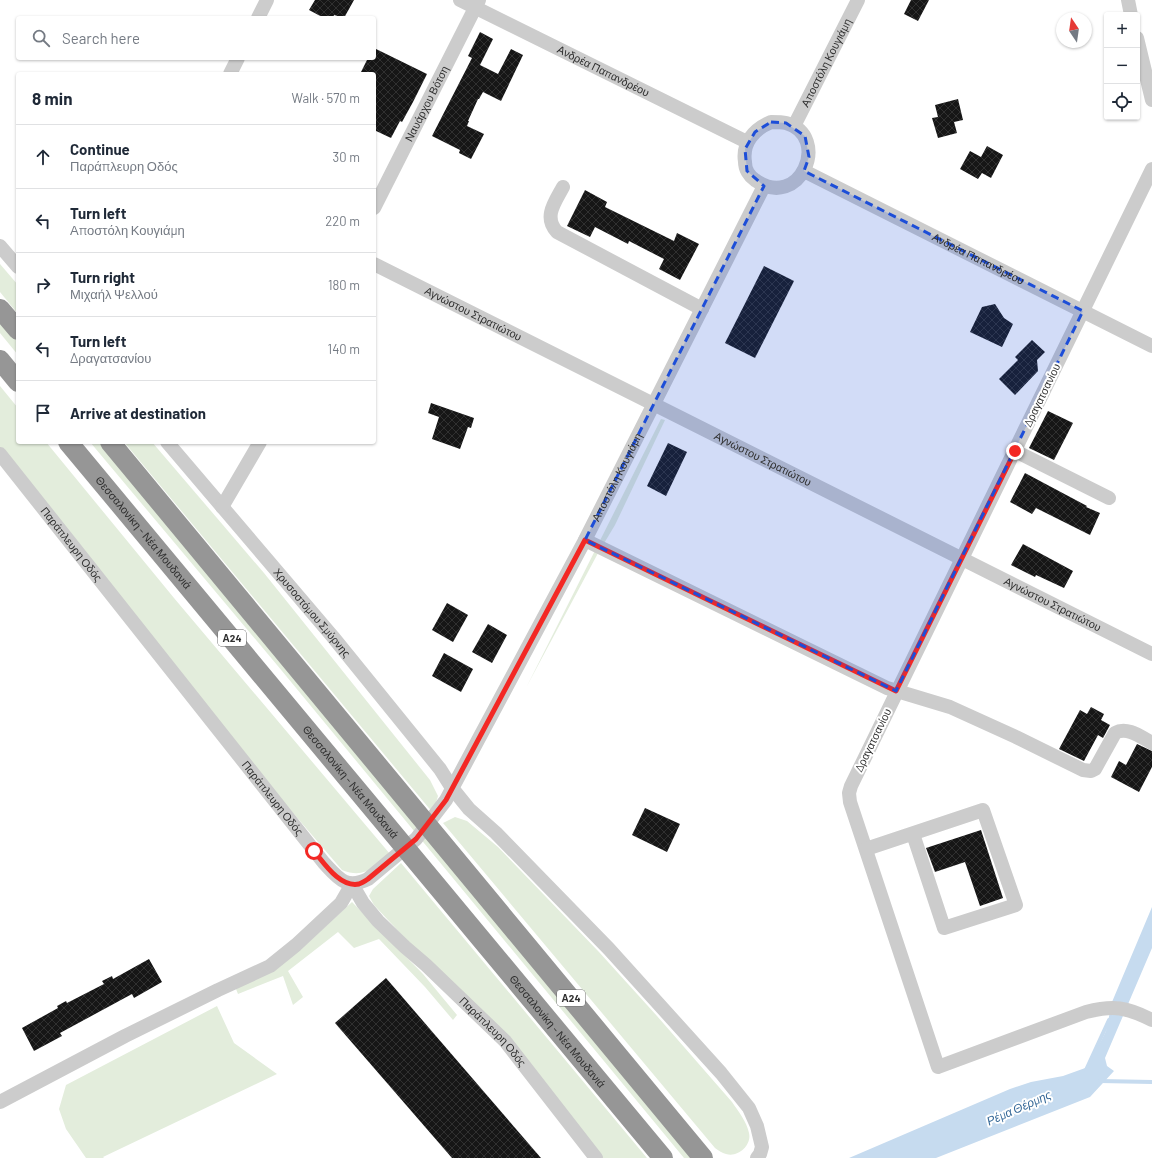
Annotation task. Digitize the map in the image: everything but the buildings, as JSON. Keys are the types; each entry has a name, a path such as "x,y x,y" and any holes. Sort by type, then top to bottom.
{"highway":[{"path":"0,309 16,328"},
{"path":"0,360 16,380"},
{"name":"Θεσσαλονίκη - Νέα Μουδανιά","path":"70,444 663,1158"},
{"name":"Α24","path":"112,444 703,1158"}],"street":[{"path":"259,16 267,0"},
{"name":"Ανδρέα Παπανδρέου","path":"460,0 477,4 747,142"},
{"name":"Αποστόλη Κουγιάμη","path":"794,126 858,0"},
{"path":"1128,0 1131,12"},
{"name":"Ναυάρχου Βότση","path":"376,204 477,4"},
{"path":"1139,48 1152,100"},
{"path":"231,72 237,60"},
{"path":"771,122 786,123 794,126 801,131 808,142 809,157 804,171 795,182 789,185 776,188 764,186 752,178 747,171 744,155 747,142 760,128 771,122"},
{"name":"Δραγατσανίου","path":"1152,169 963,559 896,691 850,790 850,802 938,1067 1086,1012 1101,1008 1119,1008 1135,1012 1152,1020"},
{"name":"Ανδρέα Παπανδρέου","path":"804,171 1152,346"},
{"name":"Αποστόλη Κουγιάμη","path":"352,884 359,884 368,879 416,839 446,800 585,540 764,186"},
{"path":"563,187 550,212 553,228 557,232 702,309"},
{"path":"0,246 16,265"},
{"name":"Αγνώστου Στρατιώτου","path":"376,265 1152,654"},
{"name":"Χρυσοστόμου Σμύρνης","path":"169,444 332,637 440,769 452,788 469,809 496,833 609,949 722,1074 749,1108 757,1126 762,1146 760,1154 756,1158"},
{"path":"222,507 259,444"},
{"path":"1015,451 1109,498"},
{"name":"Παράπλευρη Οδός","path":"0,454 319,857 334,874 343,881 352,884 363,902 378,921 505,1041 596,1158"},
{"path":"585,540 896,691 940,703 962,712 1083,770 1091,771 1095,769 1115,733 1118,731 1126,730 1152,743"},
{"path":"440,769 448,768 468,760"},
{"path":"866,849 984,810 1016,905 944,928 913,834"},
{"path":"0,1102 125,1036 270,966 296,946 341,903 352,884"}],"highlighted area":[{"path":"771,122 786,123 805,136 809,157 804,171 1083,311 896,691 585,540 764,186 747,171 745,149 755,132"}],"green space":[{"path":"0,264 16,283 16,312 0,292"},
{"path":"0,320 16,340 16,353 0,333"},
{"path":"0,386 16,406 16,444 48,444 174,598 390,854 373,867 363,872 357,873 342,870 251,764 0,447"},
{"path":"661,419 665,420 615,525 597,555 527,686"},
{"path":"92,444 102,444 694,1158 684,1158 282,671"},
{"path":"126,444 154,444 264,573 430,780 438,796 433,813"},
{"path":"455,817 467,821 498,847 599,952 732,1102 744,1121 749,1133 748,1142 743,1150 731,1155 723,1153 715,1148 443,823"},
{"path":"401,863 647,1158 602,1158 374,905 369,896 373,889"},
{"path":"352,902 423,974 457,1015 453,1020 425,987 379,939 354,948 338,932 288,971 303,997 293,1005 283,976 238,994 236,989 301,949"},
{"path":"217,1006 234,1043 277,1074 103,1157 104,1158 86,1158 66,1129 59,1109 66,1085"}],"water":[{"path":"1152,907 1152,948 1105,1058 1107,1066 1114,1071 1090,1097 936,1158 849,1158 1010,1089 1031,1082 1063,1076 1088,1067 1106,1031 1112,1002"}],"waterway":[{"path":"1086,1070 1109,1020"},
{"name":"Ρέμα Θέρμης","path":"1100,1081 1152,1082"}],"route":[{"path":"314,851 334,874 343,881 352,884 359,884 368,879 416,839 446,800 460,776 585,540 887,688 896,691 963,559 1015,451"}]}
